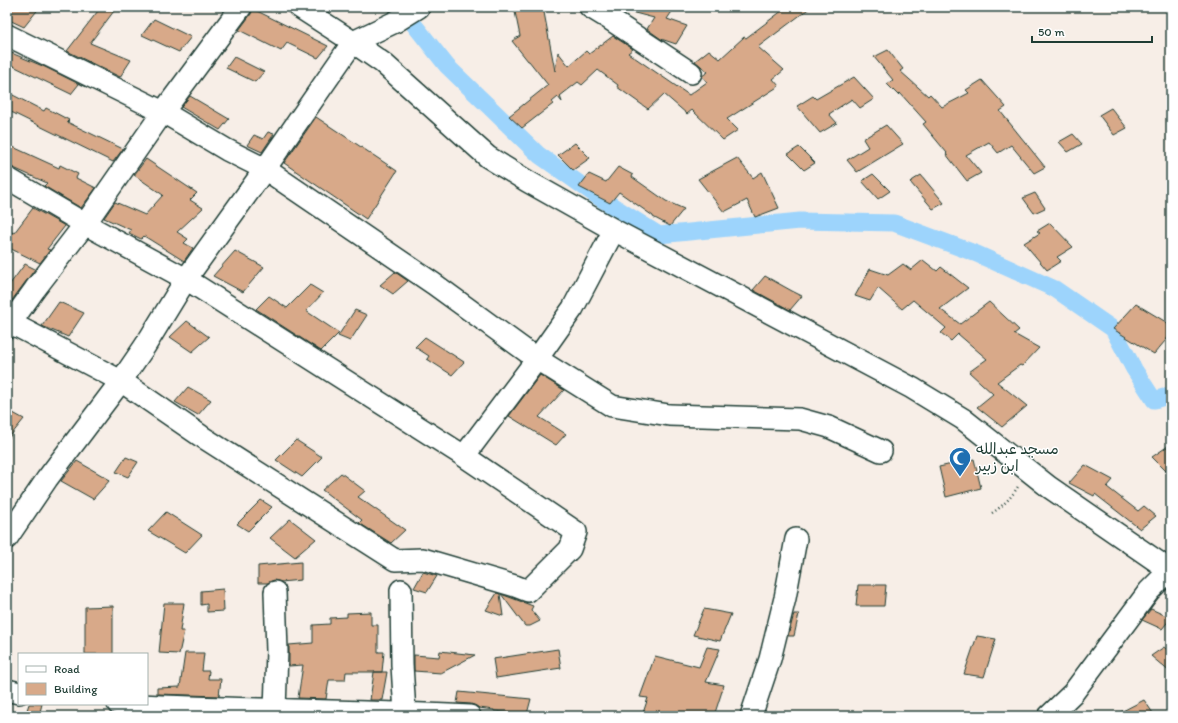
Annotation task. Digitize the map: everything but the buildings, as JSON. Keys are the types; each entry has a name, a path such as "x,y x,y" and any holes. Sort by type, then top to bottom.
{"street":[{"path":"7,178 85,224 186,279 464,456 576,532 570,549 528,591 423,558 396,560 201,436 121,381 8,324 85,224 163,112 241,7"},
{"path":"299,7 383,63 488,157 527,181 614,230 912,388 963,419 1049,487 1170,570 1149,592 1073,693 1049,716"},
{"path":"590,7 691,73"},
{"path":"7,538 47,479 121,381 145,346 186,279 265,169 353,42 395,22 417,8"},
{"path":"7,35 163,112 227,150 265,169 434,284 537,359 612,406 669,415 800,419 829,427 881,451"},
{"path":"464,456 537,359 573,308 614,230"},
{"path":"751,716 770,659 785,598 796,539"},
{"path":"401,590 402,665 405,712"},
{"path":"275,592 277,651 276,710"},
{"path":"7,690 18,694"},
{"path":"121,705 139,711 245,713 276,710 348,714 405,712 470,716"}],"path":[{"path":"992,513 1007,501 1029,471"}],"waterway":[{"path":"400,7 447,66 539,155 597,196 659,235 800,221 894,223 977,254 1055,289 1113,329 1134,369 1154,400 1171,395"}],"place":[{"name":"مسجد عبدالله ابن زبیر","path":"960,478"}]}
